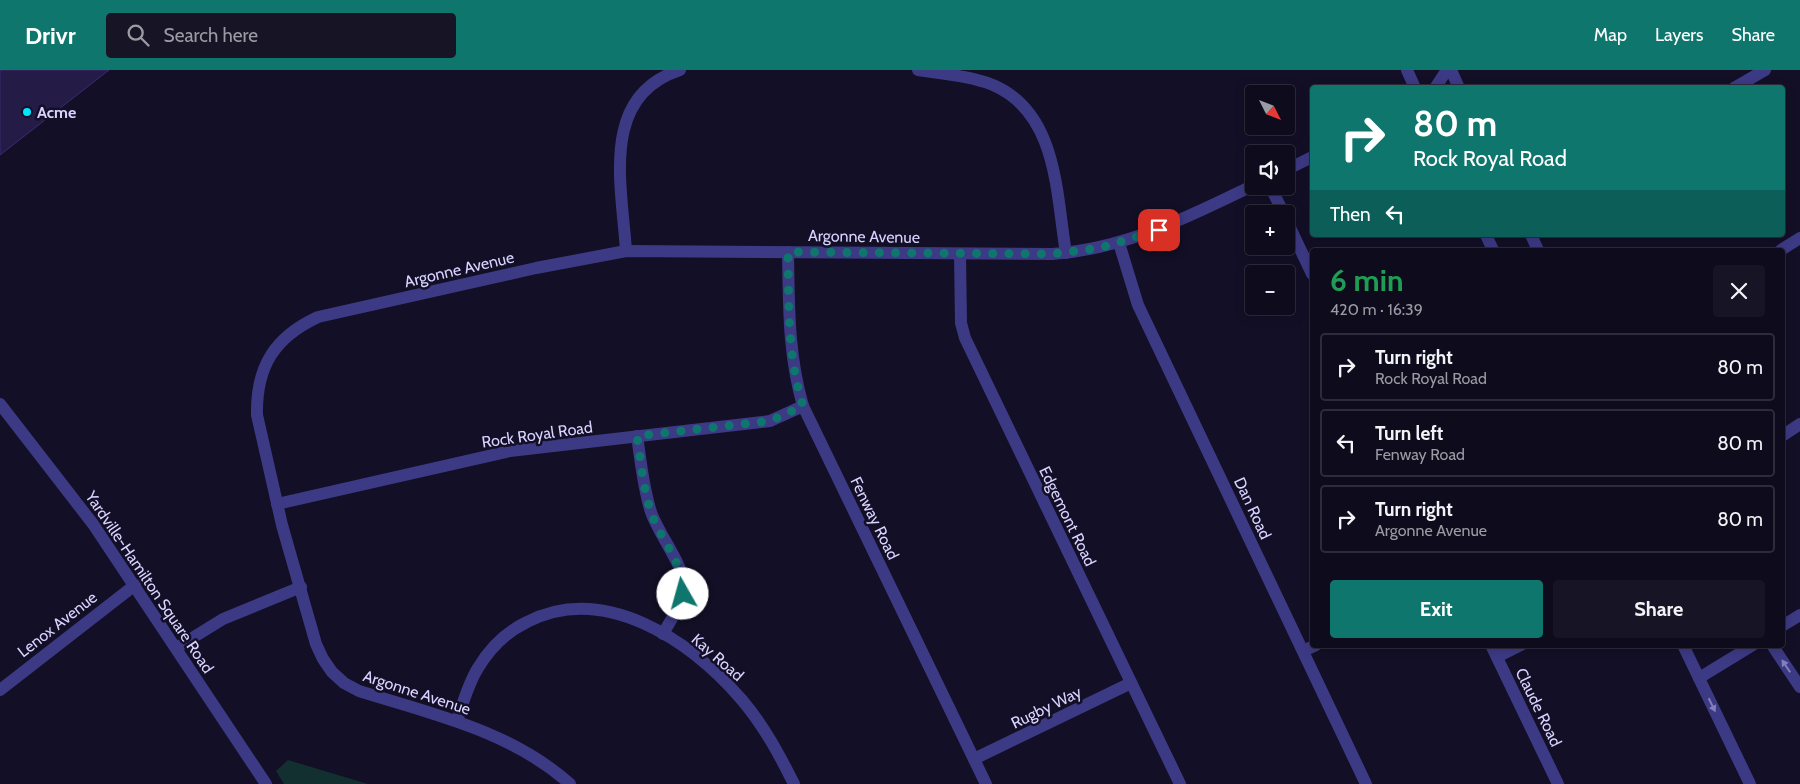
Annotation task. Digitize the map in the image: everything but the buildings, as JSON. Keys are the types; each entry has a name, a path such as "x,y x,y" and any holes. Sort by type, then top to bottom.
{"street":[{"path":"626,251 620,152 624,122 641,94 654,82 680,70"},
{"path":"918,70 993,85 1022,104 1034,117 1043,133 1049,150 1066,253"},
{"path":"1407,70 1414,85"},
{"path":"1437,85 1449,70 1457,85"},
{"path":"1739,85 1764,70"},
{"path":"1295,166 1310,158"},
{"name":"Argonne Avenue","path":"570,784 536,758 513,745 457,721 359,692 344,683 323,659 278,504 257,414 257,397 265,364 276,346 290,333 318,317 536,268 626,251 1066,253 1119,244 1170,225 1245,189"},
{"path":"1295,238 1310,270"},
{"path":"1784,248 1800,238"},
{"name":"Dan Road","path":"1119,244 1138,305 1366,784"},
{"name":"Fenway Road","path":"788,252 790,348 794,375 803,406 986,784"},
{"name":"Edgemont Road","path":"960,254 961,323 964,338 1180,784"},
{"name":"Yardville-Hamilton Square Road","path":"0,404 88,518 135,585 266,784"},
{"name":"Rock Royal Road","path":"278,504 510,451 770,421 803,406"},
{"path":"1785,434 1800,424"},
{"path":"637,436 644,488 651,513 661,536 681,571 684,583 680,601 662,634"},
{"name":"Lenox Avenue","path":"0,690 135,585"},
{"path":"176,648 223,620 301,587"},
{"name":"Kay Road","path":"457,721 468,686 488,653 512,630 536,617 575,608 596,608 633,618 662,634 698,658 742,700 776,748 794,784"},
{"path":"1785,624 1800,615"},
{"path":"1303,651 1310,648"},
{"name":"Claude Road","path":"1492,648 1558,784"},
{"path":"1497,657 1515,648"},
{"path":"1684,648 1750,784"},
{"path":"1699,678 1748,648"},
{"path":"1774,648 1800,687"},
{"name":"Rugby Way","path":"974,759 1132,683"}],"green space":[{"path":"288,760 368,784 284,784 276,771"}],"place":[{"name":"Acme","path":"27,112"}],"route":[{"path":"683,594 684,583 681,571 661,536 651,513 644,488 637,436 770,421 803,406 794,375 790,348 788,252 1052,254 1119,244 1159,230"}]}
